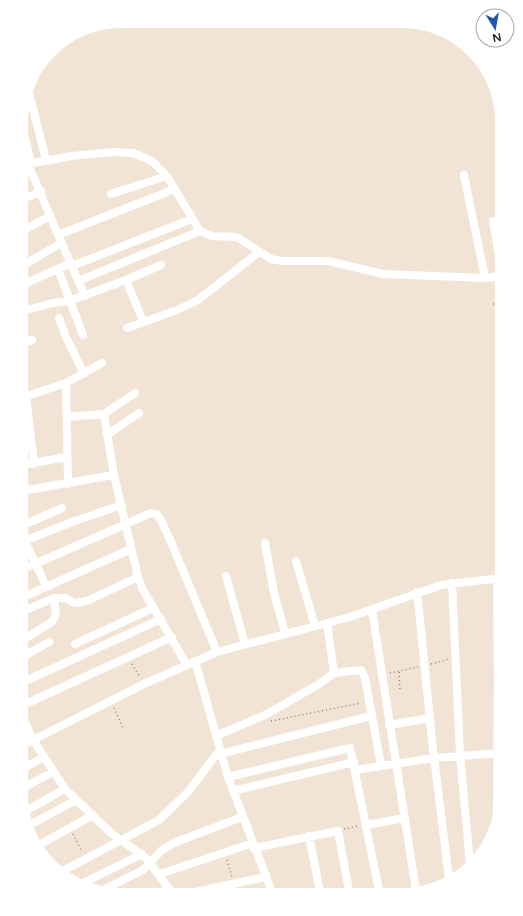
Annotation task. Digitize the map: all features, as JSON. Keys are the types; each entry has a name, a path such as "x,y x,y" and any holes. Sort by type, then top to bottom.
{"street":[{"path":"31,100 46,160"},
{"path":"28,165 46,160 86,154 113,152 133,153 152,161 166,176 200,231 212,236 237,236 259,252 276,260 328,261 383,274 485,278 495,277"},
{"path":"28,167 40,191 85,296"},
{"path":"464,175 485,278"},
{"path":"111,194 166,176"},
{"path":"58,235 175,189"},
{"path":"28,197 40,191"},
{"path":"28,228 50,216"},
{"path":"28,282 58,269 192,219"},
{"path":"493,221 495,232"},
{"path":"78,281 200,231"},
{"path":"28,262 61,243"},
{"path":"127,328 177,310 198,300 259,252"},
{"path":"28,309 85,296 161,265"},
{"path":"58,269 83,335"},
{"path":"126,280 143,321"},
{"path":"59,318 66,337 84,374"},
{"path":"28,342 32,340"},
{"path":"28,396 66,383 102,363"},
{"path":"66,383 68,484"},
{"path":"67,418 104,414 135,393"},
{"path":"107,435 139,413"},
{"path":"104,414 114,475 138,577 153,608 172,637 187,665"},
{"path":"28,424 34,464"},
{"path":"28,464 67,457"},
{"path":"28,490 114,475"},
{"path":"28,535 122,505"},
{"path":"28,523 62,508"},
{"path":"28,567 151,513 156,514 160,518 217,652"},
{"path":"265,543 274,593 285,633"},
{"path":"28,549 46,586"},
{"path":"28,595 132,549"},
{"path":"296,561 315,626"},
{"path":"226,576 245,644"},
{"path":"28,609 54,598 65,598 79,604 138,577"},
{"path":"28,742 144,684 217,652 372,610 417,592 452,583 495,578"},
{"path":"452,583 460,755 470,859"},
{"path":"417,592 434,758 448,875"},
{"path":"28,637 52,622 56,614 54,598"},
{"path":"75,644 153,608"},
{"path":"372,610 416,887"},
{"path":"28,680 161,619"},
{"path":"327,623 334,673"},
{"path":"28,703 172,637"},
{"path":"28,654 49,642"},
{"path":"196,661 228,776 242,817 270,888"},
{"path":"216,736 267,714 319,684 334,673 362,671 381,765"},
{"path":"66,869 163,817 188,792 211,759 222,754 371,716"},
{"path":"389,725 430,718"},
{"path":"28,729 33,740 65,789 120,840 142,854 151,862 169,888"},
{"path":"228,776 349,747 352,750 379,888"},
{"path":"233,791 354,766 381,765 460,755 495,753"},
{"path":"28,766 44,757"},
{"path":"28,785 53,772"},
{"path":"29,809 65,789"},
{"path":"33,823 76,800"},
{"path":"42,843 93,815"},
{"path":"109,887 138,873 167,847 176,842 242,817"},
{"path":"366,825 405,818"},
{"path":"160,874 226,852 254,845 338,831 348,888"},
{"path":"309,836 319,888"},
{"path":"88,882 142,854"},
{"path":"212,888 265,877"}],"path":[{"path":"128,657 144,684"},
{"path":"400,690 399,671 456,658"},
{"path":"111,701 123,728"},
{"path":"268,721 369,702"},
{"path":"338,831 366,825"},
{"path":"70,829 86,858"},
{"path":"226,852 234,883"}]}
